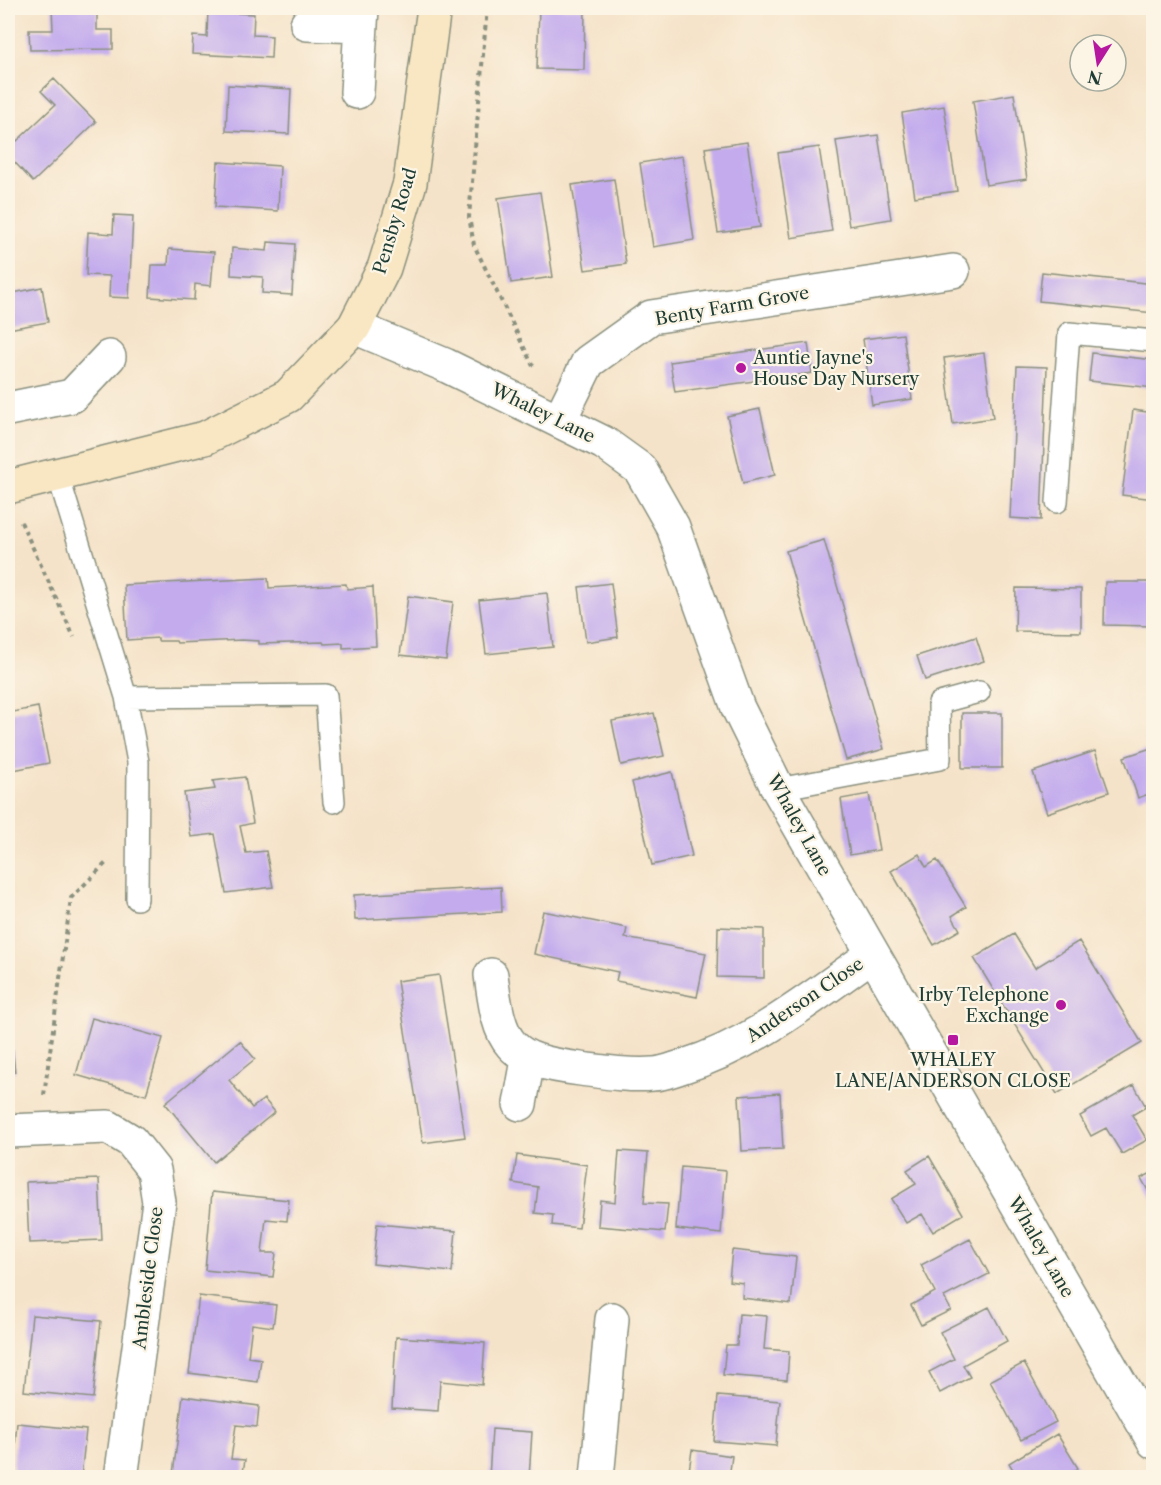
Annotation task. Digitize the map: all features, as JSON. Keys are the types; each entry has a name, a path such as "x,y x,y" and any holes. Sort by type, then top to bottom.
{"main road":[{"name":"Pensby Road","path":"9,487 205,438 288,396 354,327 384,268 410,183 434,8"}],"street":[{"path":"308,24 362,17 357,92"},
{"name":"Benty Farm Grove","path":"559,421 588,362 651,317 953,271"},
{"name":"Whaley Lane","path":"354,327 445,365 604,443 640,469 673,527 738,708 778,789 1154,1442"},
{"path":"8,409 72,396 109,357"},
{"name":"Anderson Close","path":"528,1060 615,1074 656,1075 701,1060 758,1034 872,955"},
{"path":"491,975 496,1018 508,1043 528,1060 520,1104"},
{"name":"Ambleside Close","path":"23,1130 108,1127 131,1141 154,1170 159,1202 121,1478"},
{"path":"597,1478 612,1318"}],"lane":[{"path":"1057,502 1069,333 1154,341"},
{"path":"58,474 126,697 138,762 137,899"},
{"path":"778,789 940,759 939,703 979,692"},
{"path":"126,697 326,695 334,802"}],"path":[{"path":"487,8 469,217 474,245 534,369"},
{"path":"9,487 24,534 75,639"},
{"path":"23,1130 71,898 108,860"}],"building":[{"path":"52,8 97,8 97,30 113,30 113,49 30,50 29,30 53,30"},
{"path":"208,8 233,8 232,13 254,14 253,35 272,36 271,58 192,54 193,36 207,37"},
{"path":"539,8 585,8 584,70 537,69"},
{"path":"54,79 96,122 33,182 8,155 8,131 17,141 55,105 41,91"},
{"path":"228,85 291,89 289,134 226,131"},
{"path":"1014,94 1027,179 986,185 973,101"},
{"path":"944,106 957,191 915,197 902,113"},
{"path":"878,135 891,219 849,226 836,141"},
{"path":"747,142 760,227 718,233 705,148"},
{"path":"819,147 832,231 791,238 778,153"},
{"path":"682,156 694,240 653,247 640,163"},
{"path":"218,162 280,166 278,211 215,207"},
{"path":"614,179 626,264 585,270 572,185"},
{"path":"540,192 553,277 511,283 498,198"},
{"path":"114,215 133,216 129,298 109,297 110,276 86,275 88,232 113,234"},
{"path":"268,242 295,244 292,295 262,293 263,277 231,275 232,248 267,251"},
{"path":"169,249 214,252 211,286 195,284 194,300 150,297 152,265 168,265"},
{"path":"1042,272 1154,284 1154,313 1039,301"},
{"path":"42,287 48,322 8,329 8,294"},
{"path":"903,334 912,399 872,405 863,339"},
{"name":"Auntie Jayne's House Day Nursery","path":"808,343 812,373 675,392 670,362"},
{"path":"984,353 993,418 953,424 944,358"},
{"path":"1092,353 1154,360 1154,388 1089,381"},
{"path":"1017,366 1047,367 1041,520 1010,518"},
{"path":"760,409 775,475 743,483 727,416"},
{"path":"1133,410 1154,413 1154,499 1122,495"},
{"path":"824,540 884,749 846,760 786,551"},
{"path":"268,578 269,588 346,584 347,589 373,587 376,646 343,648 343,643 324,644 323,642 259,644 259,641 242,640 177,643 176,641 158,641 158,638 127,640 124,585"},
{"path":"1105,582 1154,582 1154,626 1104,625"},
{"path":"611,583 618,637 586,642 579,587"},
{"path":"1016,588 1081,589 1081,632 1015,631"},
{"path":"547,593 553,647 486,654 479,600"},
{"path":"408,596 453,602 446,660 400,655"},
{"path":"976,637 984,661 925,680 917,656"},
{"path":"38,707 49,763 8,771 8,713"},
{"path":"654,713 664,756 621,765 612,721"},
{"path":"962,713 1002,713 1002,768 962,768"},
{"path":"1154,747 1154,792 1138,798 1124,757"},
{"path":"1095,751 1109,792 1047,813 1033,772"},
{"path":"672,772 692,856 652,865 632,782"},
{"path":"245,777 253,823 240,826 246,853 266,851 273,887 226,893 215,834 191,837 184,793 215,789 213,781"},
{"path":"869,794 879,850 850,855 841,799"},
{"path":"919,854 926,867 937,860 966,907 952,916 960,930 934,945 891,871"},
{"path":"501,887 502,912 355,920 354,895"},
{"path":"543,911 627,928 625,938 706,953 697,997 616,981 618,972 534,954"},
{"path":"718,927 764,929 764,978 717,977"},
{"name":"Irby Telephone Exchange","path":"1014,934 1035,968 1079,941 1142,1043 1057,1094 974,958"},
{"path":"439,975 465,1137 423,1143 397,981"},
{"path":"8,1010 15,1072 8,1073"},
{"path":"92,1018 163,1038 146,1095 76,1075"},
{"path":"240,1041 255,1059 229,1080 252,1108 264,1099 275,1112 214,1162 165,1103"},
{"path":"1134,1085 1146,1107 1132,1115 1147,1140 1122,1154 1106,1128 1091,1136 1080,1116"},
{"path":"780,1093 783,1149 742,1151 739,1096"},
{"path":"619,1151 648,1153 644,1203 668,1204 665,1232 598,1226 600,1200 615,1202"},
{"path":"517,1155 587,1165 579,1228 552,1225 553,1215 535,1213 538,1187 513,1183"},
{"path":"929,1156 963,1214 933,1232 922,1214 906,1223 891,1199 916,1184 907,1170"},
{"path":"681,1167 726,1171 721,1234 676,1229"},
{"path":"1154,1172 1154,1201 1141,1178"},
{"path":"99,1179 102,1240 29,1243 26,1182"},
{"path":"212,1192 289,1200 287,1221 266,1219 262,1253 276,1253 273,1277 205,1270"},
{"path":"377,1224 456,1231 452,1272 373,1264"},
{"path":"970,1239 989,1274 944,1297 951,1310 921,1325 911,1305 935,1292 921,1265"},
{"path":"732,1250 796,1257 791,1304 742,1298 743,1283 729,1281"},
{"path":"199,1296 276,1305 273,1327 252,1324 248,1357 261,1359 258,1382 189,1373"},
{"path":"989,1307 1007,1341 963,1365 970,1377 940,1393 929,1372 954,1359 940,1332"},
{"path":"739,1314 767,1316 764,1349 789,1351 787,1380 723,1375 726,1345 737,1345"},
{"path":"32,1315 101,1321 93,1398 24,1391"},
{"path":"396,1337 485,1343 482,1385 440,1381 438,1411 392,1408"},
{"path":"1024,1363 1056,1422 1021,1440 990,1381"},
{"path":"183,1396 259,1406 257,1427 236,1425 231,1459 245,1460 242,1478 200,1478 173,1474"},
{"path":"718,1396 780,1401 776,1446 714,1441"},
{"path":"17,1423 86,1430 81,1478 12,1478"},
{"path":"492,1429 532,1432 529,1478 489,1478"},
{"path":"1057,1434 1078,1468 1063,1478 1018,1478 1009,1463"},
{"path":"692,1450 732,1456 729,1478 688,1478"}],"place":[{"name":"Auntie Jayne's House Day Nursery","path":"741,368"},
{"name":"Irby Telephone Exchange","path":"1061,1005"},
{"name":"WHALEY LANE/ANDERSON CLOSE","path":"953,1040"}]}
